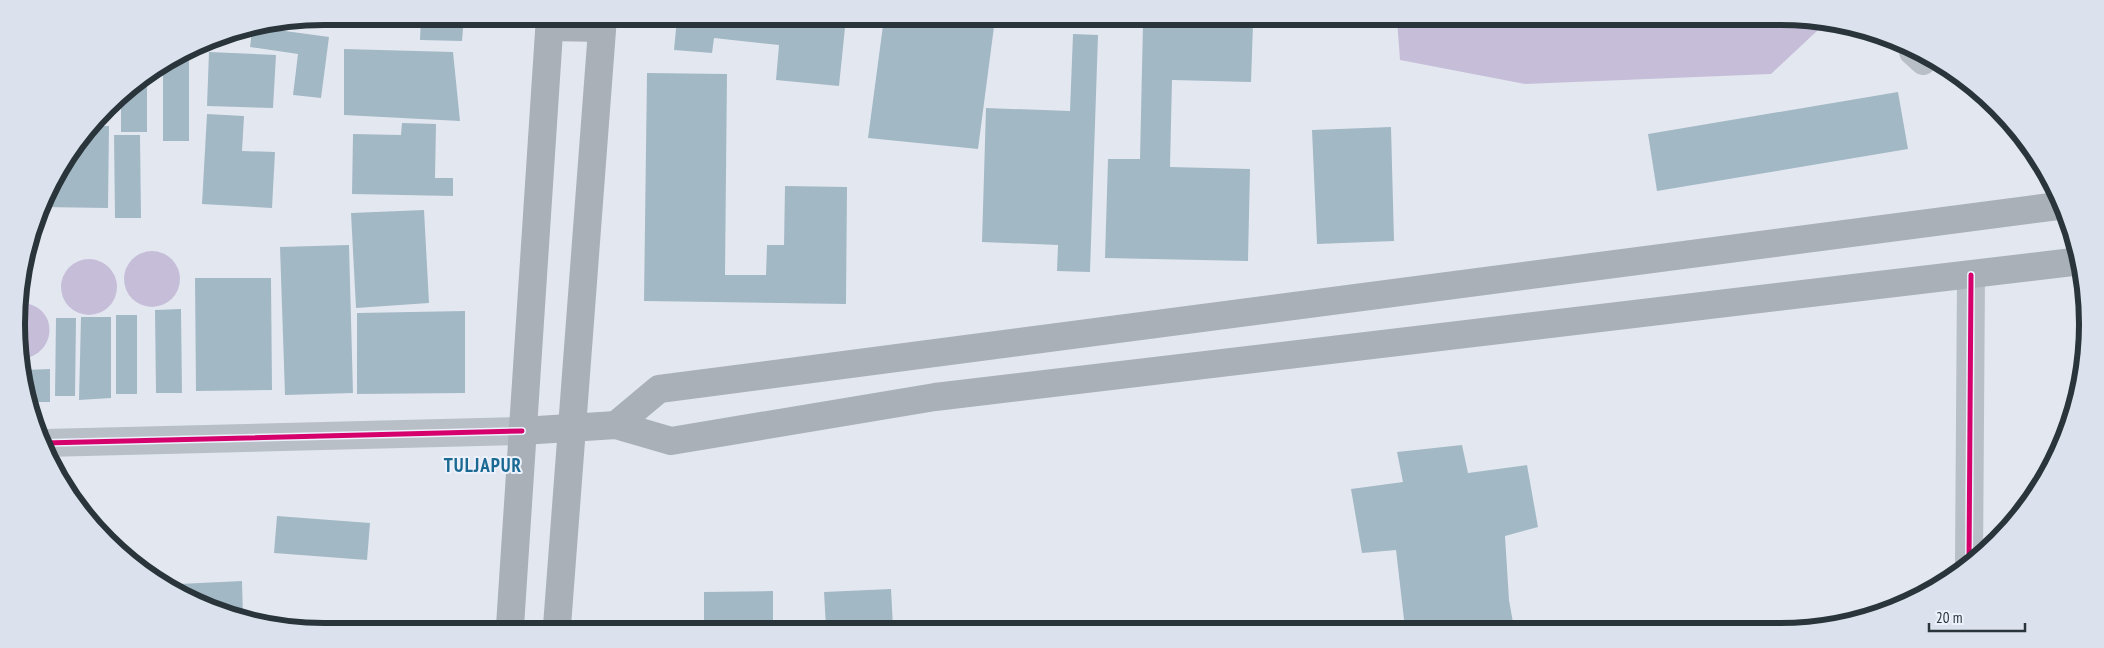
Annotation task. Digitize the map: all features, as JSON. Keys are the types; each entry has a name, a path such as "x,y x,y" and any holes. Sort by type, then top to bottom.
{"main road":[{"path":"510,623 550,25"},
{"path":"557,623 603,25"},
{"path":"616,426 659,389 2054,206"},
{"path":"522,431 616,426 671,441 935,397 2072,262"}],"street":[{"path":"1969,555 1971,275"},
{"path":"50,443 522,431"}],"shaded area":[{"path":"1397,25 1780,25 1816,28 1818,30 1771,74 1525,84 1400,60"},
{"path":"152,251 163,253 172,259 178,268 180,279 178,290 172,299 163,305 152,307 141,305 132,299 126,290 124,279 126,268 132,259 141,253"},
{"path":"89,259 100,261 109,267 115,276 117,287 115,298 109,307 100,313 89,315 78,313 69,307 63,298 61,287 63,276 69,267 78,261"},
{"path":"26,304 32,305 41,311 47,319 49,328 48,338 44,347 36,354 27,358 25,324"}],"building":[{"path":"421,25 463,25 462,41 420,40"},
{"path":"676,25 845,25 839,86 776,80 779,45 714,38 712,53 674,50"},
{"path":"883,25 994,25 978,149 868,138"},
{"path":"1143,25 1253,25 1251,82 1172,80 1170,167 1250,169 1248,261 1105,258 1108,159 1140,159"},
{"path":"275,30 329,37 321,98 293,95 298,54 250,47 252,34"},
{"path":"1073,34 1098,35 1090,272 1057,271 1058,245 982,242 986,108 1070,111"},
{"path":"344,49 453,52 460,121 344,115"},
{"path":"209,52 276,55 273,108 207,106"},
{"path":"189,58 189,141 163,141 163,72"},
{"path":"647,73 727,74 725,275 766,275 767,245 784,245 785,186 847,187 846,304 644,301"},
{"path":"147,83 147,132 121,132 121,105"},
{"path":"1898,92 1908,149 1657,191 1648,134"},
{"path":"207,114 244,116 242,151 275,152 272,208 202,204"},
{"path":"402,123 436,124 435,178 453,178 453,196 352,194 353,134 401,135"},
{"path":"100,126 109,126 108,208 49,207 75,158"},
{"path":"1391,127 1394,241 1317,244 1312,130"},
{"path":"114,135 140,135 141,218 115,218"},
{"path":"424,210 429,303 356,308 351,213"},
{"path":"349,245 353,393 285,395 280,247"},
{"path":"195,278 271,278 272,390 196,391"},
{"path":"181,309 182,393 156,393 155,310"},
{"path":"465,311 465,393 357,394 357,313"},
{"path":"116,315 137,315 137,394 116,394"},
{"path":"81,317 111,317 111,398 79,400"},
{"path":"56,318 76,318 75,396 55,396"},
{"path":"50,369 50,402 35,402 29,370"},
{"path":"1462,445 1468,473 1527,465 1538,527 1505,536 1509,600 1513,623 1404,623 1396,550 1362,553 1351,489 1403,482 1397,452"},
{"path":"277,516 370,523 367,560 274,553"},
{"path":"242,581 243,612 210,600 179,584"},
{"path":"891,589 893,623 826,623 824,592"},
{"path":"773,591 773,623 704,623 704,592"}],"cycle path":[{"path":"1969,555 1971,275"},
{"path":"50,443 522,431"}],"district":[{"name":"TULJAPUR","path":"483,465"}]}
